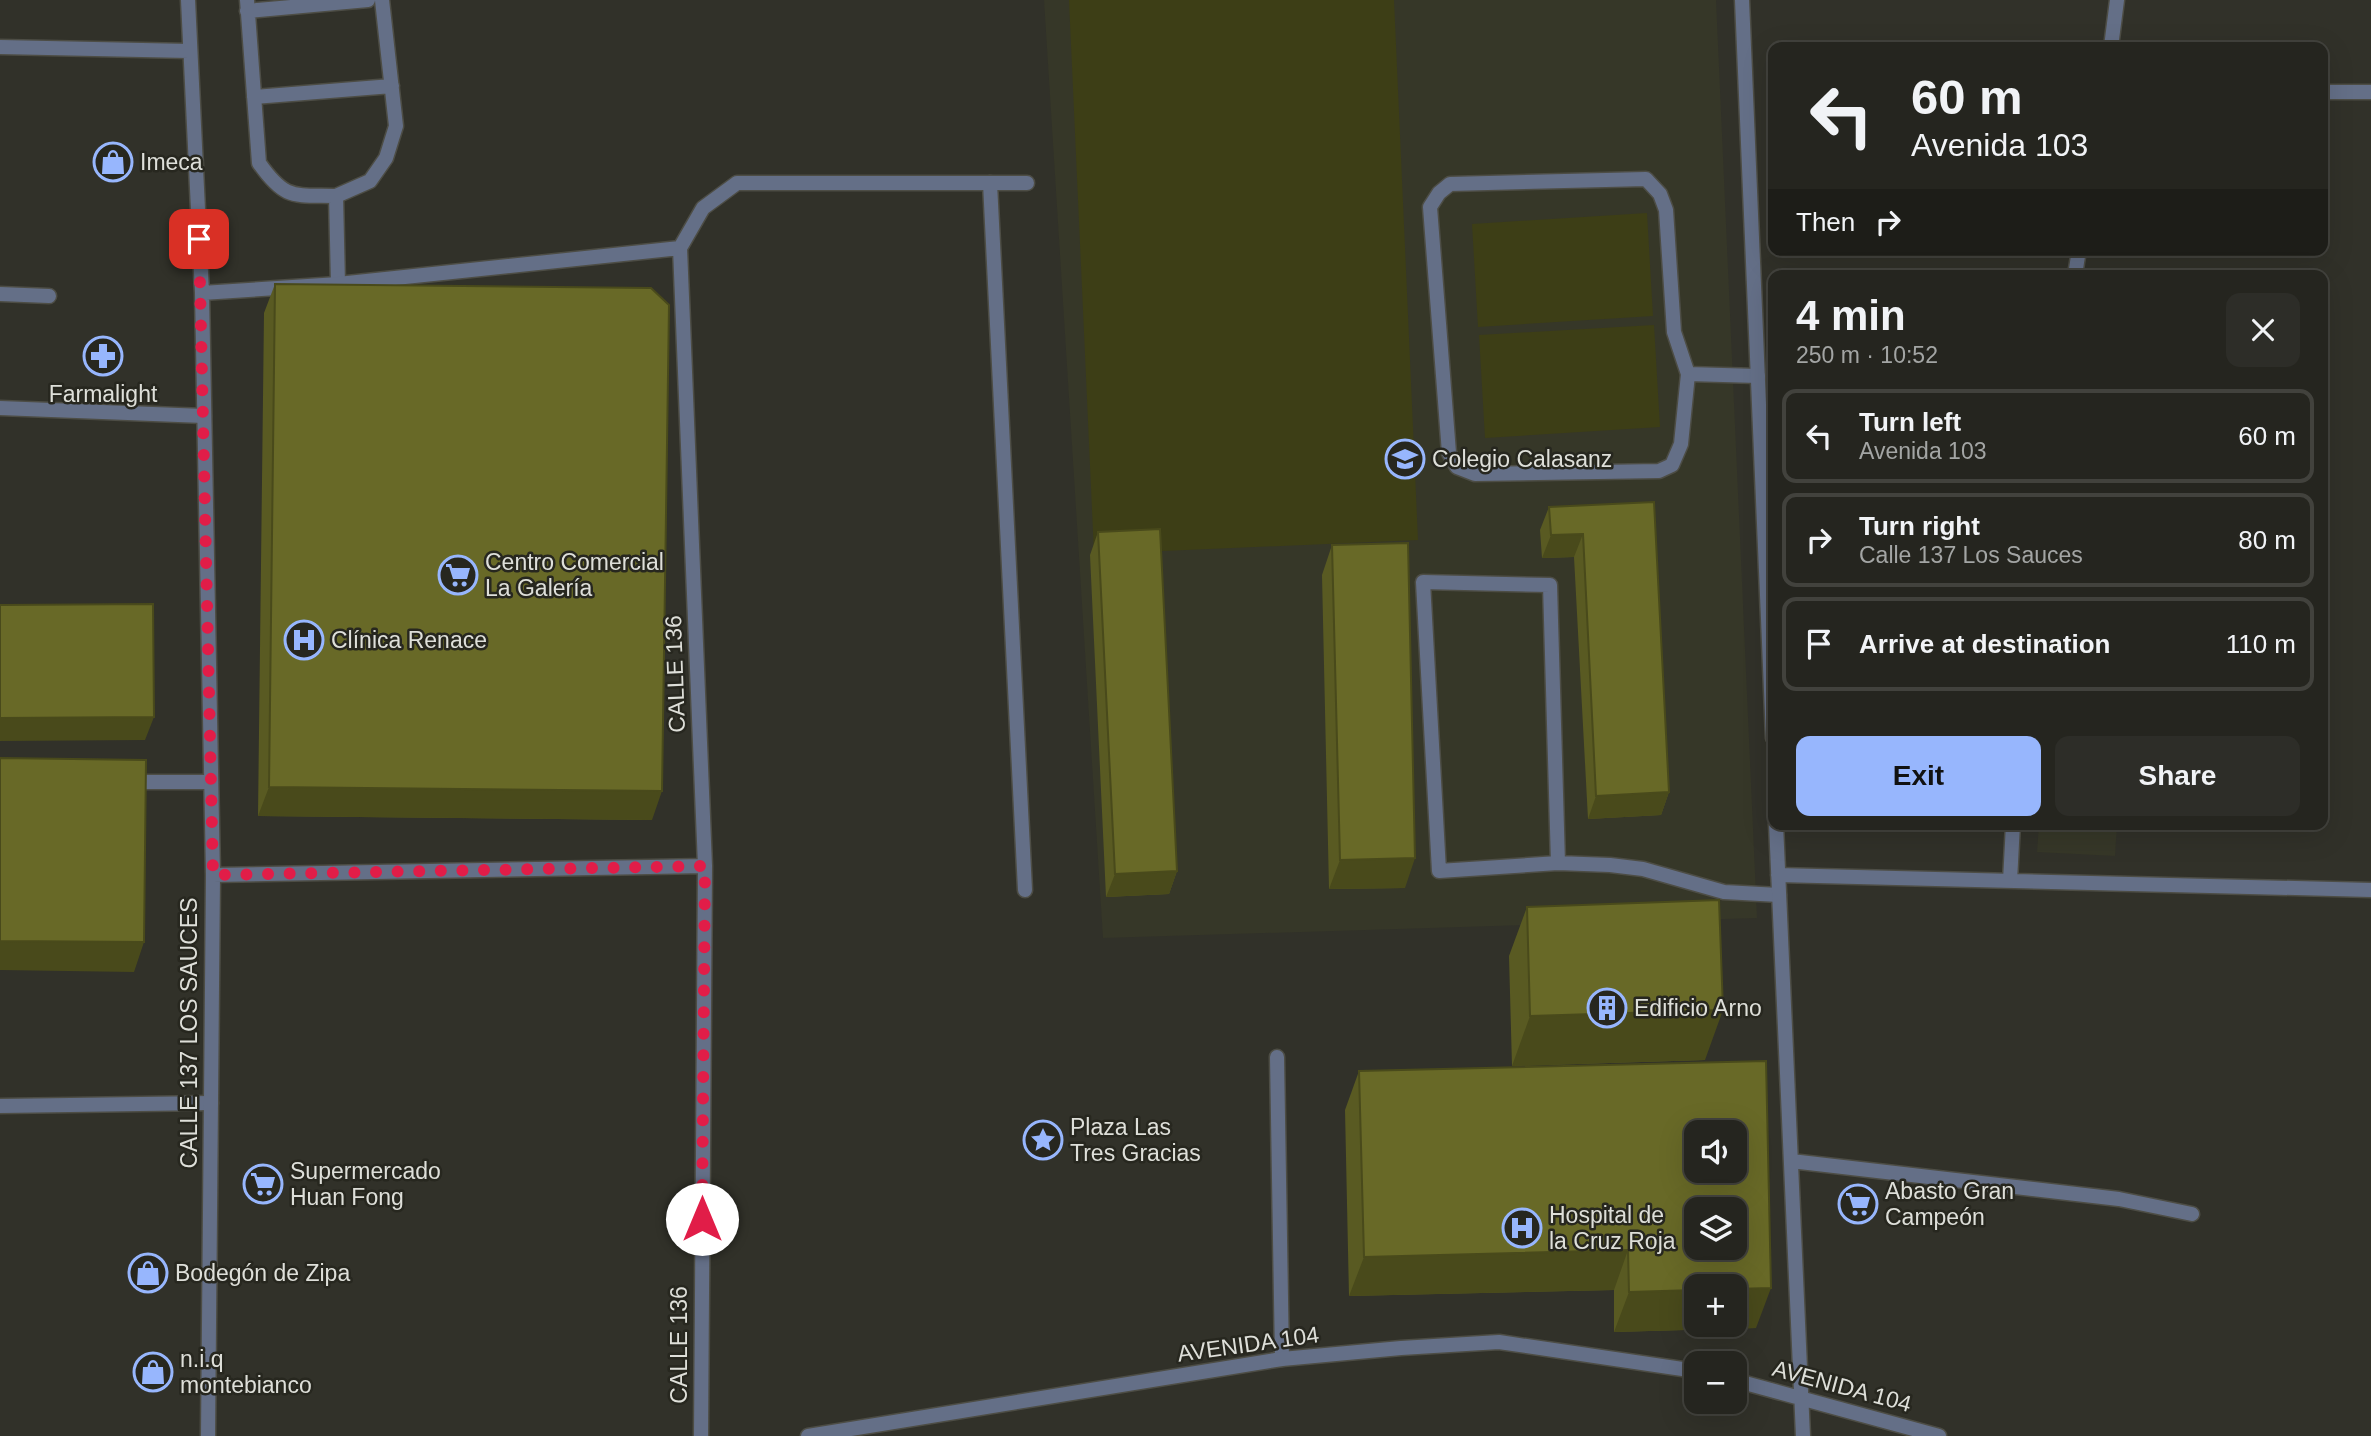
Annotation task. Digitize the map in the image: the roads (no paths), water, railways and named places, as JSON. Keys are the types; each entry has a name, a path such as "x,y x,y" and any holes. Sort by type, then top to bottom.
{"street":[{"name":"CALLE 137 LOS SAUCES","path":"188,0 202,293 213,875 208,1436"},
{"path":"368,0 247,5 259,163 274,184 291,195 336,196 370,181 386,158 396,126 383,0"},
{"path":"1742,0 1768,617"},
{"path":"2112,42 2117,0"},
{"path":"0,47 189,51"},
{"path":"254,97 392,86"},
{"path":"2328,92 2371,92"},
{"path":"1646,179 1660,194 1666,210 1674,332 1688,374 1681,444 1672,465 1659,471 1475,474 1457,467 1449,453 1430,207 1439,192 1450,184 1646,179"},
{"path":"202,293 338,284 680,248 703,208 737,183 1027,183"},
{"path":"990,183 1025,890"},
{"path":"336,196 338,284"},
{"name":"CALLE 136","path":"680,248 705,866 701,1436"},
{"path":"0,294 49,296"},
{"path":"1688,374 1758,376"},
{"path":"0,408 204,416"},
{"path":"1558,863 1550,585 1423,582 1438,871 1558,863 1643,869 1724,892 1779,895"},
{"path":"109,782 211,782"},
{"path":"1776,830 1803,1436"},
{"path":"2010,881 2013,830"},
{"path":"213,875 705,866"},
{"path":"1778,875 2371,890"},
{"path":"1277,1057 1282,1359"},
{"path":"0,1106 211,1103"},
{"path":"1791,1161 2119,1199 2192,1214"},
{"name":"AVENIDA 104","path":"808,1436 1282,1359 1499,1342 1684,1369"},
{"name":"AVENIDA 104","path":"1747,1383 1938,1436"}],"place":[{"name":"Imeca","path":"113,162"},
{"name":"Farmalight","path":"103,356"},
{"name":"Colegio Calasanz","path":"1405,459"},
{"name":"Centro Comercial La Galería","path":"458,575"},
{"name":"Clínica Renace","path":"304,640"},
{"name":"Edificio Arno","path":"1607,1008"},
{"name":"Plaza Las Tres Gracias","path":"1043,1140"},
{"name":"Supermercado Huan Fong","path":"263,1184"},
{"name":"Abasto Gran Campeón","path":"1858,1204"},
{"name":"Hospital de la Cruz Roja","path":"1522,1228"},
{"name":"Bodegón de Zipa","path":"148,1273"},
{"name":"n.i.q montebianco","path":"153,1372"}]}
